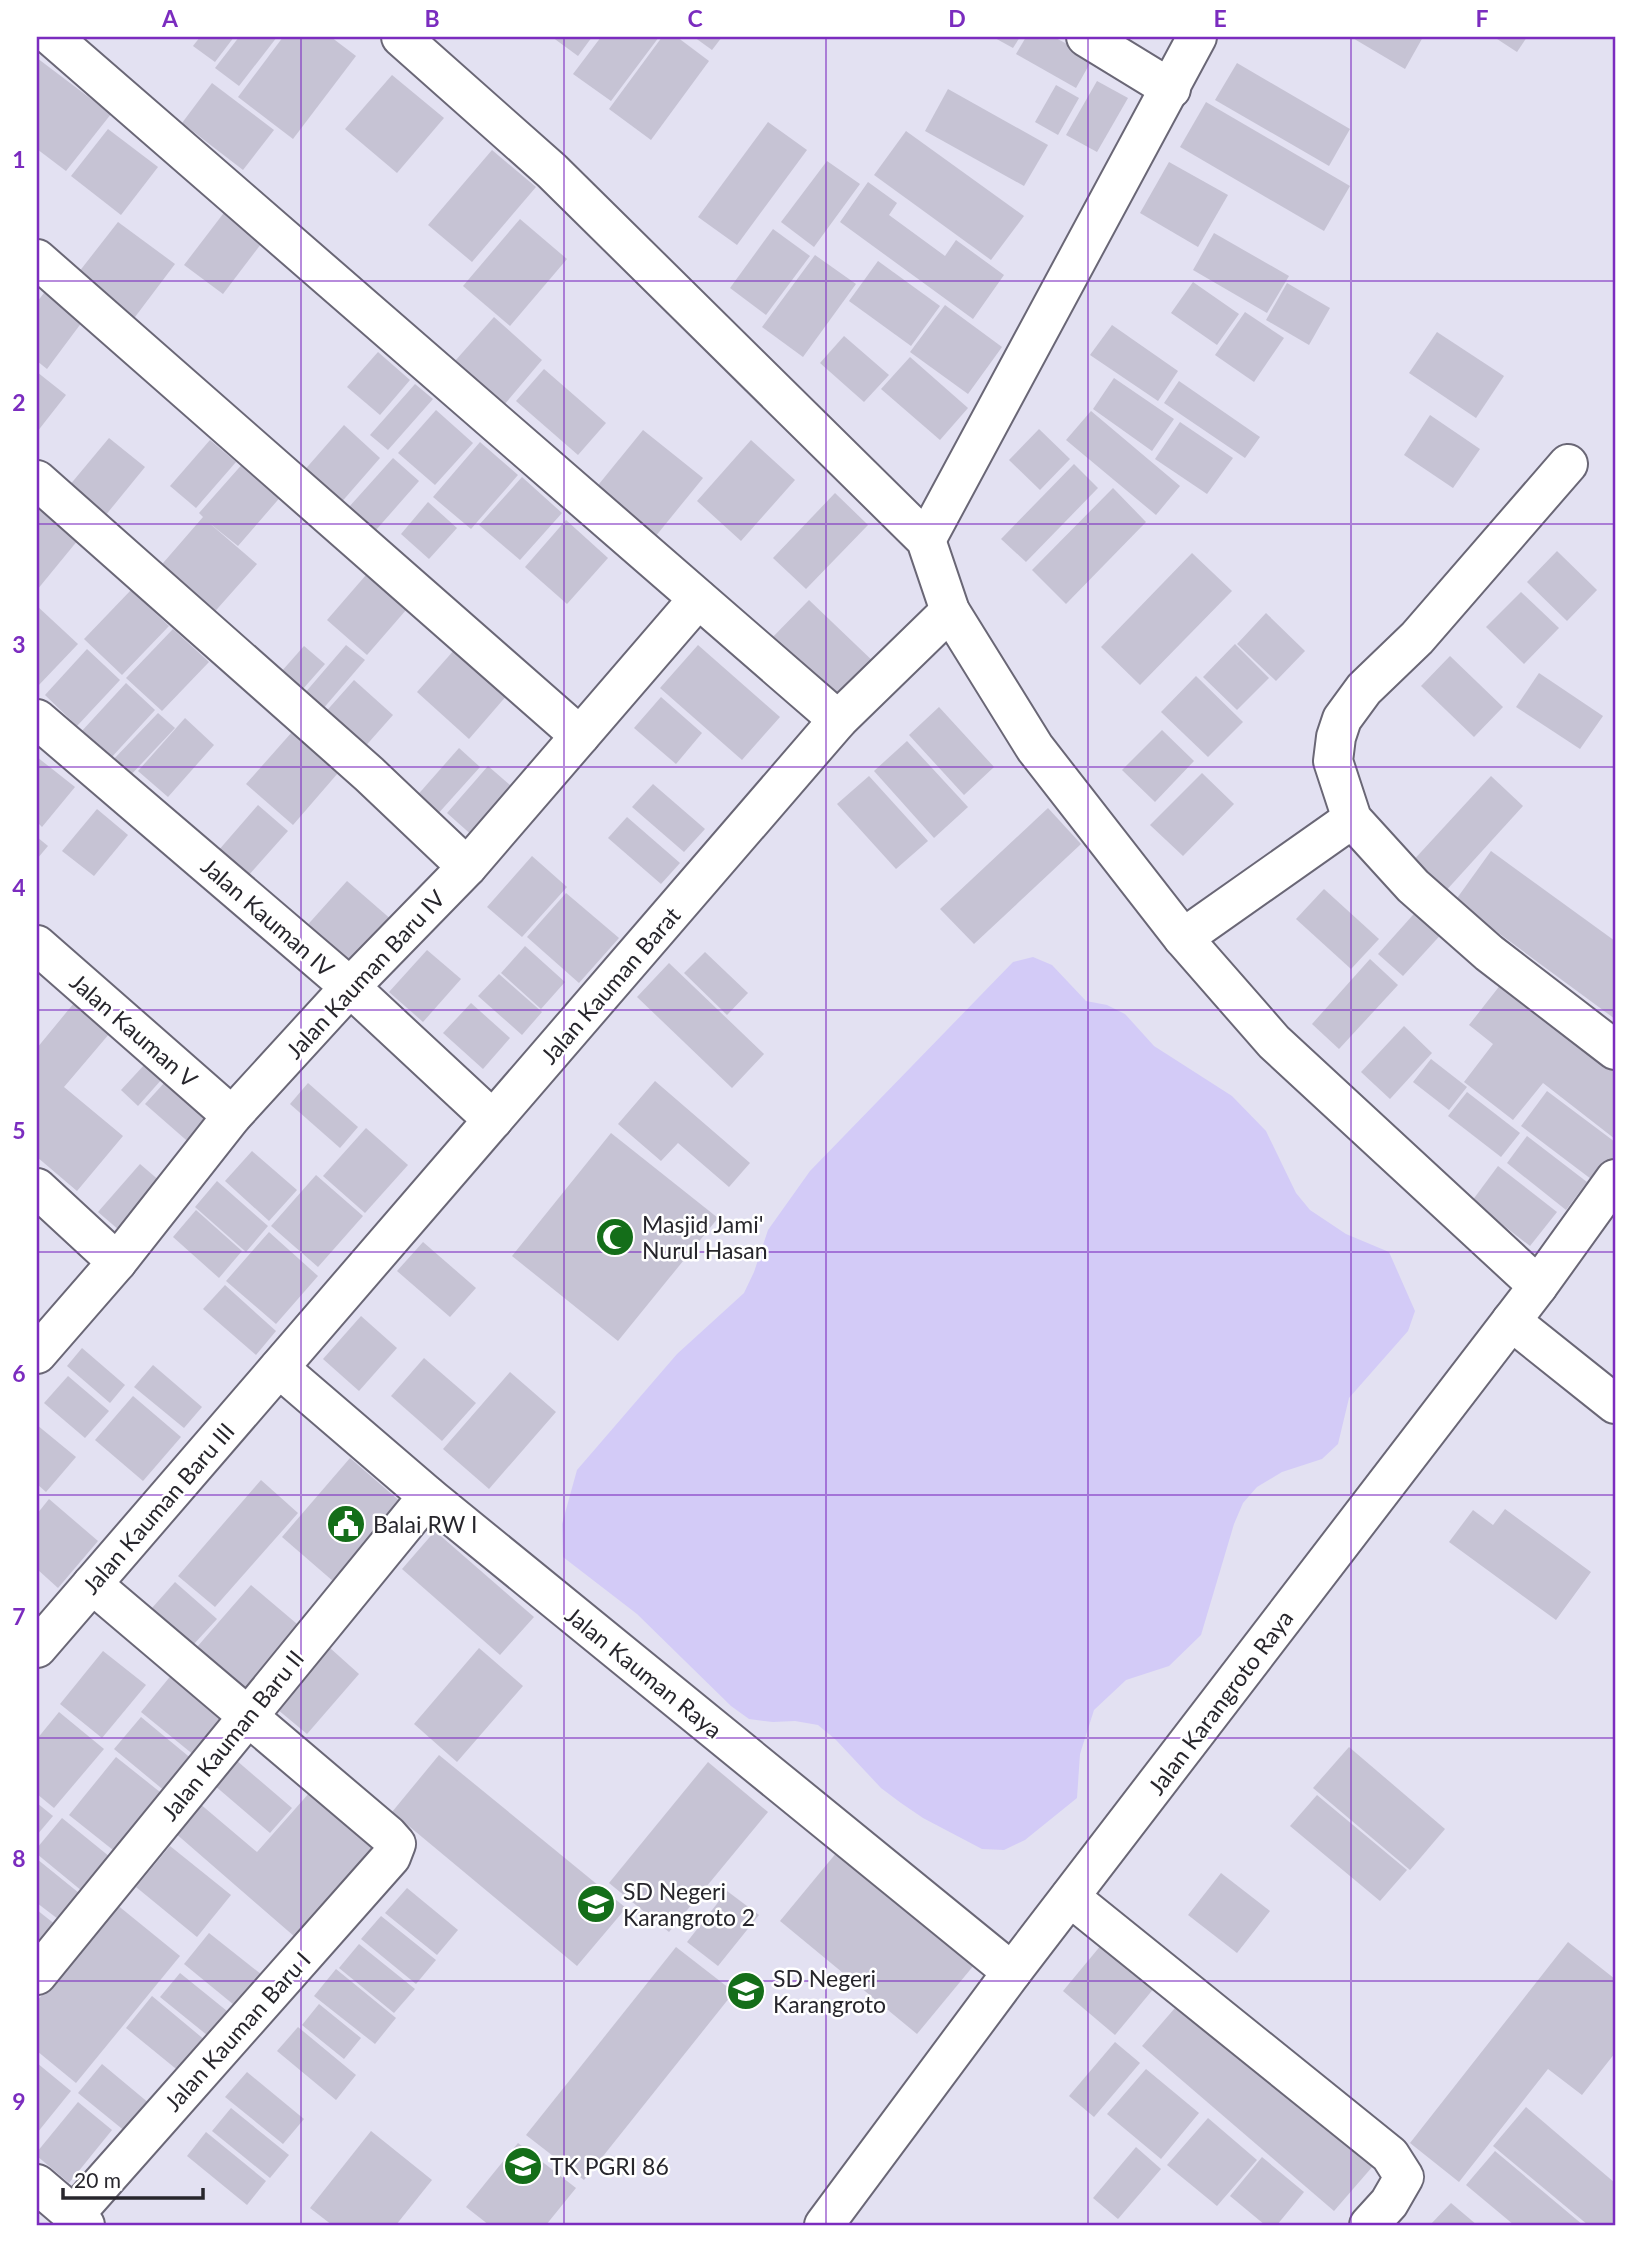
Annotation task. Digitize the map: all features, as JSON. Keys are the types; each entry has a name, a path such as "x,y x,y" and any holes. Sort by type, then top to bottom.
{"street":[{"path":"52,37 838,720"},
{"path":"401,37 552,171 926,540 950,611 1035,748 1183,938 1274,1042 1538,1286"},
{"path":"1086,37 1171,89"},
{"path":"926,540 1197,37"},
{"path":"37,259 580,736"},
{"path":"1568,464 1416,638 1364,689 1342,719 1333,761 1352,819 1422,895 1489,953 1615,1051"},
{"path":"37,480 369,774 467,867"},
{"name":"Jalan Kauman Baru IV","path":"37,1354 117,1262 232,1116 350,987 467,867 698,599"},
{"name":"Jalan Kauman Barat","path":"279,1368 838,720 950,611"},
{"name":"Jalan Kauman IV","path":"37,719 350,987 494,1120"},
{"path":"1183,938 1352,819"},
{"name":"Jalan Kauman V","path":"37,945 232,1116"},
{"name":"Jalan Karangroto Raya","path":"824,2225 1012,1972 1538,1286 1615,1179"},
{"path":"37,1188 117,1262"},
{"path":"1511,1321 1615,1404"},
{"name":"Jalan Kauman Raya","path":"279,1368 428,1496 1012,1972"},
{"name":"Jalan Kauman Baru III","path":"37,1648 279,1368"},
{"name":"Jalan Kauman Baru II","path":"37,1975 428,1496"},
{"path":"92,1584 248,1717"},
{"name":"Jalan Kauman Baru I","path":"79,2220 391,1857 396,1844 248,1717"},
{"path":"1070,1897 1390,2155 1404,2177 1389,2203 1369,2225"},
{"path":"37,2184 79,2220"}],"shaded area":[{"path":"1033,957 1052,965 1086,1001 1107,1005 1125,1014 1154,1046 1232,1096 1266,1131 1296,1193 1310,1210 1346,1234 1389,1252 1415,1311 1408,1331 1349,1398 1338,1444 1322,1459 1282,1472 1257,1487 1243,1503 1234,1524 1201,1635 1169,1666 1126,1680 1094,1710 1080,1754 1077,1798 1025,1840 1004,1850 982,1849 923,1818 881,1788 836,1740 818,1725 749,1719 731,1706 637,1614 563,1557 562,1524 577,1470 677,1354 744,1293 768,1230 810,1171 1013,962"}],"building":[{"path":"200,37 234,37 215,62 193,46"},
{"path":"239,37 277,37 239,86 215,68"},
{"path":"283,37 331,37 356,56 293,139 238,97"},
{"path":"552,37 592,37 578,56"},
{"path":"601,37 659,37 611,101 573,74"},
{"path":"662,37 677,37 709,61 651,140 609,109"},
{"path":"694,37 722,37 712,50"},
{"path":"993,37 1020,37 1013,48"},
{"path":"1026,37 1054,37 1093,58 1076,88 1016,54"},
{"path":"1351,37 1423,37 1405,69"},
{"path":"1494,37 1527,37 1517,52"},
{"path":"37,58 111,114 66,171 37,149"},
{"path":"1237,63 1350,129 1329,166 1215,100"},
{"path":"392,75 444,118 397,173 345,129"},
{"path":"1097,81 1128,98 1097,152 1066,135"},
{"path":"212,83 274,130 243,170 182,123"},
{"path":"1056,85 1079,98 1058,135 1035,122"},
{"path":"948,89 1048,145 1024,186 925,131"},
{"path":"1206,102 1350,186 1324,231 1180,147"},
{"path":"768,122 807,150 737,245 698,217"},
{"path":"108,129 158,167 121,215 71,176"},
{"path":"906,131 1024,216 991,260 874,175"},
{"path":"492,150 536,187 472,262 428,225"},
{"path":"827,161 860,184 814,247 781,222"},
{"path":"1169,162 1228,195 1198,247 1140,213"},
{"path":"868,182 897,203 889,215 945,256 956,240 1004,275 973,319 840,222"},
{"path":"226,210 264,240 223,294 184,265"},
{"path":"520,219 567,259 510,326 463,286"},
{"path":"118,222 175,264 132,321 75,277"},
{"path":"773,229 810,256 766,315 730,288"},
{"path":"1214,233 1289,276 1267,313 1193,270"},
{"path":"815,255 856,284 803,357 762,327"},
{"path":"878,261 940,306 911,346 849,301"},
{"path":"1193,282 1239,314 1217,345 1171,313"},
{"path":"1287,283 1330,308 1309,345 1266,320"},
{"path":"47,289 85,318 47,369 37,361 37,302"},
{"path":"945,305 1002,347 968,394 910,352"},
{"path":"1245,312 1284,338 1254,382 1215,355"},
{"path":"494,317 542,360 504,405 455,361"},
{"path":"1112,325 1178,371 1158,401 1090,355"},
{"path":"1437,332 1504,376 1476,418 1409,373"},
{"path":"844,336 889,375 864,402 820,363"},
{"path":"378,352 410,380 380,415 347,387"},
{"path":"910,357 968,408 940,440 881,389"},
{"path":"544,369 606,423 578,455 516,401"},
{"path":"37,372 66,395 37,432"},
{"path":"1114,378 1174,419 1152,451 1093,409"},
{"path":"1179,381 1260,437 1245,458 1164,403"},
{"path":"415,384 433,399 388,450 370,435"},
{"path":"436,410 473,443 435,485 398,453"},
{"path":"1091,411 1180,486 1156,515 1066,440"},
{"path":"1430,415 1480,449 1453,488 1404,455"},
{"path":"1180,422 1233,458 1207,494 1155,459"},
{"path":"344,425 380,458 339,505 302,473"},
{"path":"1039,429 1070,459 1040,490 1009,460"},
{"path":"643,430 703,478 655,537 595,489"},
{"path":"109,438 145,467 105,516 69,486"},
{"path":"210,440 236,462 196,508 170,486"},
{"path":"751,440 795,480 741,541 697,501"},
{"path":"480,442 518,475 471,529 433,497"},
{"path":"393,458 419,481 376,530 349,507"},
{"path":"245,461 283,494 238,546 208,522 257,564 210,617 157,570 203,517 199,513"},
{"path":"1074,464 1098,488 1026,562 1001,539"},
{"path":"522,477 562,513 520,560 479,525"},
{"path":"1113,488 1146,522 1066,604 1032,570"},
{"path":"835,493 868,525 806,589 773,558"},
{"path":"428,502 457,528 429,559 401,534"},
{"path":"37,506 78,540 37,590"},
{"path":"566,520 608,558 567,604 525,567"},
{"path":"1557,551 1597,590 1567,621 1527,582"},
{"path":"1192,553 1232,591 1140,685 1101,647"},
{"path":"366,575 406,610 367,655 327,620"},
{"path":"131,590 169,626 122,675 84,639"},
{"path":"1521,592 1559,628 1524,664 1486,627"},
{"path":"809,600 878,666 837,710 767,643"},
{"path":"37,606 78,644 37,687"},
{"path":"1266,613 1305,651 1276,681 1237,644"},
{"path":"173,629 209,662 162,711 126,678"},
{"path":"1235,644 1269,678 1237,710 1203,677"},
{"path":"346,645 365,660 322,710 304,694"},
{"path":"698,645 780,717 742,760 660,688"},
{"path":"304,646 325,664 302,690 281,672"},
{"path":"87,649 120,680 77,726 45,695"},
{"path":"455,649 508,694 469,739 417,692"},
{"path":"1450,656 1503,707 1474,737 1421,686"},
{"path":"1539,673 1603,716 1580,749 1516,707"},
{"path":"1196,676 1243,722 1208,757 1161,712"},
{"path":"354,680 393,715 362,750 322,716"},
{"path":"126,683 155,710 110,759 81,732"},
{"path":"661,697 702,733 676,764 634,728"},
{"path":"939,707 994,767 964,795 909,735"},
{"path":"158,713 175,728 128,778 111,762"},
{"path":"185,718 214,745 168,797 138,771"},
{"path":"1162,730 1194,761 1155,802 1122,770"},
{"path":"292,732 338,773 293,825 246,784"},
{"path":"907,741 968,807 934,838 874,771"},
{"path":"459,748 480,767 436,816 415,798"},
{"path":"37,757 75,787 42,827 37,822"},
{"path":"488,766 517,791 475,838 447,813"},
{"path":"1202,773 1234,804 1183,856 1150,825"},
{"path":"869,776 928,841 896,869 837,804"},
{"path":"1491,776 1523,806 1443,894 1410,864"},
{"path":"653,784 705,829 684,852 632,807"},
{"path":"258,805 288,831 247,877 218,851"},
{"path":"1048,808 1081,844 974,944 940,909"},
{"path":"97,809 128,835 94,876 62,851"},
{"path":"627,817 680,863 661,884 608,838"},
{"path":"37,837 48,846 37,859"},
{"path":"1491,851 1615,941 1615,1019 1455,901"},
{"path":"532,856 567,887 522,937 487,907"},
{"path":"347,881 393,921 349,970 303,930"},
{"path":"1324,889 1379,939 1351,969 1296,919"},
{"path":"566,893 619,938 579,983 527,937"},
{"path":"1421,906 1446,929 1403,976 1378,954"},
{"path":"525,946 565,982 541,1009 501,973"},
{"path":"427,950 461,979 423,1022 389,992"},
{"path":"705,952 748,993 727,1015 684,973"},
{"path":"1370,959 1398,985 1339,1049 1312,1024"},
{"path":"669,963 764,1054 732,1088 637,997"},
{"path":"499,974 542,1012 522,1035 478,996"},
{"path":"1505,979 1615,1063 1615,1139 1543,1083 1513,1120 1464,1082 1493,1044 1469,1025"},
{"path":"79,997 115,1027 64,1087 123,1136 77,1191 37,1157 37,1048"},
{"path":"471,1003 510,1038 483,1069 443,1033"},
{"path":"1404,1026 1432,1053 1390,1099 1361,1072"},
{"path":"1431,1059 1467,1087 1449,1110 1413,1082"},
{"path":"146,1063 162,1079 138,1106 121,1090"},
{"path":"655,1081 750,1163 729,1187 678,1143 661,1161 618,1124"},
{"path":"165,1082 212,1124 193,1146 145,1104"},
{"path":"308,1083 358,1127 340,1148 290,1104"},
{"path":"1547,1091 1615,1142 1615,1155 1595,1182 1521,1126"},
{"path":"1467,1092 1520,1133 1501,1157 1448,1116"},
{"path":"366,1128 408,1165 365,1213 323,1176"},
{"name":"Masjid Jami' Nurul Hasan","path":"611,1133 718,1218 618,1341 512,1256"},
{"path":"1527,1136 1587,1182 1566,1210 1507,1163"},
{"path":"252,1151 297,1190 269,1221 225,1181"},
{"path":"140,1164 168,1188 126,1236 98,1212"},
{"path":"1498,1166 1557,1212 1530,1246 1472,1201"},
{"path":"316,1175 363,1216 318,1267 271,1226"},
{"path":"217,1181 268,1226 246,1252 195,1207"},
{"path":"196,1210 242,1251 219,1278 173,1237"},
{"path":"269,1232 318,1276 276,1324 226,1281"},
{"path":"423,1242 476,1288 450,1317 397,1271"},
{"path":"225,1285 276,1331 256,1355 203,1309"},
{"path":"361,1316 397,1348 359,1391 323,1359"},
{"path":"82,1348 125,1385 110,1403 67,1366"},
{"path":"424,1358 476,1403 442,1441 391,1396"},
{"path":"153,1365 202,1407 184,1428 134,1387"},
{"path":"510,1372 556,1412 489,1489 443,1449"},
{"path":"68,1376 109,1411 85,1438 44,1403"},
{"path":"133,1396 181,1437 143,1481 95,1440"},
{"path":"37,1425 76,1457 46,1492 37,1484"},
{"name":"Balai RW I","path":"350,1458 410,1510 341,1588 282,1537"},
{"path":"261,1480 298,1513 215,1607 178,1576"},
{"path":"49,1499 98,1541 58,1588 37,1569 37,1514"},
{"path":"1505,1509 1591,1572 1556,1620 1449,1542 1473,1510 1493,1525"},
{"path":"435,1531 534,1617 500,1655 402,1569"},
{"path":"175,1582 217,1619 194,1644 152,1608"},
{"path":"251,1585 303,1629 249,1691 197,1647"},
{"path":"330,1648 359,1674 307,1734 277,1709"},
{"path":"479,1648 523,1686 457,1762 414,1724"},
{"path":"103,1651 146,1685 102,1738 60,1704"},
{"path":"173,1673 232,1721 200,1760 141,1712"},
{"path":"59,1712 104,1749 54,1808 37,1794 37,1739"},
{"path":"141,1717 193,1760 166,1792 114,1749"},
{"path":"1349,1747 1445,1829 1410,1870 1313,1788"},
{"path":"439,1755 626,1908 577,1966 392,1812"},
{"path":"116,1757 160,1792 113,1850 69,1815"},
{"path":"236,1760 292,1808 270,1833 214,1785"},
{"path":"708,1762 768,1812 669,1932 609,1883"},
{"path":"318,1783 382,1838 295,1937 174,1832 199,1803 257,1852"},
{"path":"1317,1795 1407,1870 1380,1901 1290,1826"},
{"path":"37,1803 53,1816 37,1835"},
{"path":"62,1818 110,1857 82,1891 37,1854 37,1848"},
{"path":"170,1846 231,1895 197,1937 136,1887"},
{"path":"842,1846 979,1959 917,2034 780,1921"},
{"path":"37,1859 79,1893 58,1919 37,1903"},
{"path":"1221,1873 1270,1911 1237,1953 1188,1915"},
{"path":"407,1888 458,1930 437,1955 385,1913"},
{"path":"727,1891 759,1915 718,1966 687,1942"},
{"path":"116,1904 180,1956 76,2083 37,2051 37,2001"},
{"path":"37,1910 56,1925 37,1949"},
{"path":"381,1916 436,1960 416,1984 361,1939"},
{"path":"209,1933 271,1982 245,2014 184,1964"},
{"path":"1568,1942 1615,1979 1615,2053 1582,2095 1548,2069 1459,2182 1410,2143"},
{"path":"359,1944 415,1989 394,2013 339,1968"},
{"path":"1102,1944 1155,1987 1115,2035 1063,1991"},
{"path":"676,1947 734,1992 584,2180 526,2135"},
{"path":"336,1969 396,2018 375,2044 314,1996"},
{"path":"180,1973 227,2011 207,2035 160,1997"},
{"path":"152,1996 212,2046 186,2077 126,2028"},
{"path":"1181,2001 1373,2166 1334,2211 1142,2046"},
{"path":"319,2004 361,2038 344,2059 302,2025"},
{"path":"298,2027 356,2075 336,2100 277,2051"},
{"path":"1115,2042 1140,2063 1094,2117 1069,2096"},
{"path":"37,2063 71,2091 37,2133"},
{"path":"102,2064 150,2104 126,2132 78,2093"},
{"path":"1146,2069 1199,2113 1161,2159 1107,2114"},
{"path":"247,2072 304,2119 283,2144 225,2097"},
{"path":"78,2102 112,2130 69,2183 37,2156 37,2152"},
{"path":"1526,2107 1615,2183 1615,2225 1588,2225 1493,2146"},
{"path":"231,2108 289,2155 270,2178 212,2131"},
{"path":"1208,2118 1257,2160 1217,2206 1167,2165"},
{"path":"371,2131 432,2180 396,2225 332,2225 310,2208"},
{"path":"206,2132 266,2181 247,2205 187,2156"},
{"name":"TK PGRI 86","path":"518,2143 576,2188 546,2225 489,2225 466,2207"},
{"path":"1136,2147 1161,2169 1118,2219 1093,2198"},
{"path":"1495,2151 1583,2225 1514,2225 1466,2185"},
{"path":"1262,2157 1304,2192 1277,2225 1265,2225 1230,2196"},
{"path":"1451,2203 1477,2225 1430,2225"}],"place":[{"name":"Masjid Jami' Nurul Hasan","path":"615,1237"},
{"name":"Balai RW I","path":"346,1524"},
{"name":"SD Negeri Karangroto 2","path":"596,1904"},
{"name":"SD Negeri Karangroto","path":"746,1991"},
{"name":"TK PGRI 86","path":"523,2166"}]}
